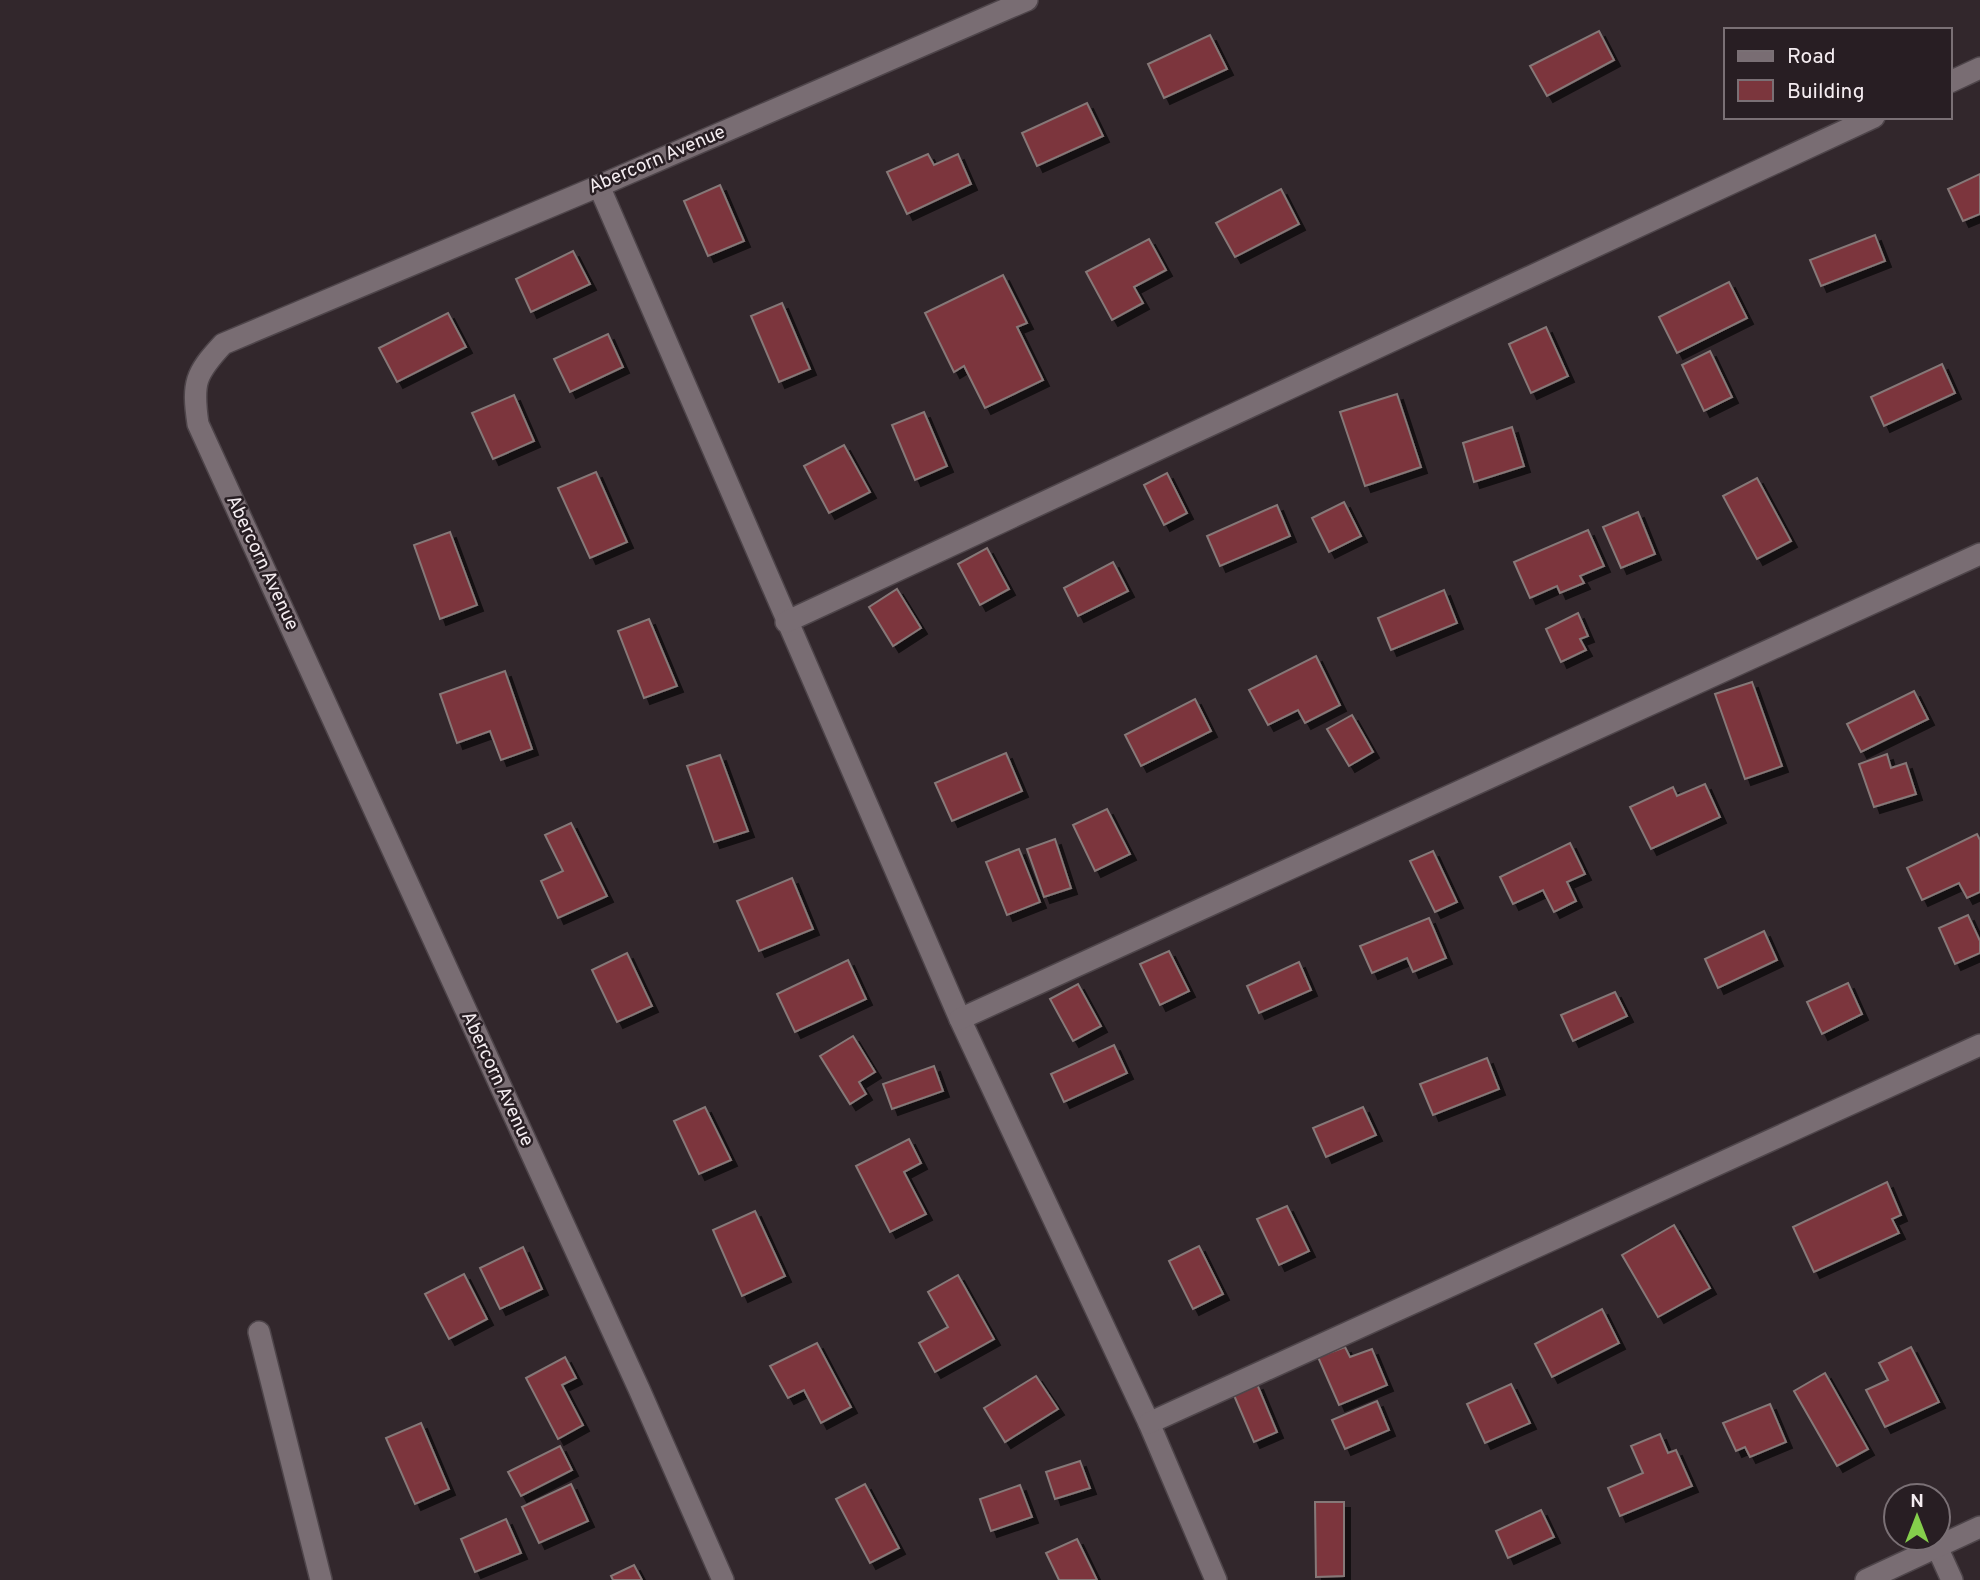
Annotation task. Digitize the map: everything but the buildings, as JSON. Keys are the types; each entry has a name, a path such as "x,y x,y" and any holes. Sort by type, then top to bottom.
{"street":[{"name":"Abercorn Avenue","path":"723,1580 639,1389 198,424 194,393 203,365 223,344 599,186 1027,0"},
{"path":"1952,81 1980,68"},
{"path":"786,622 1870,119"},
{"path":"599,186 960,1019 1149,1423 1216,1580"},
{"path":"960,1019 1980,554"},
{"path":"1149,1423 1980,1045"},
{"path":"260,1332 321,1580"},
{"path":"1952,1540 1980,1527"},
{"path":"1867,1580 1926,1552"},
{"path":"1939,1552 1952,1580"}]}
